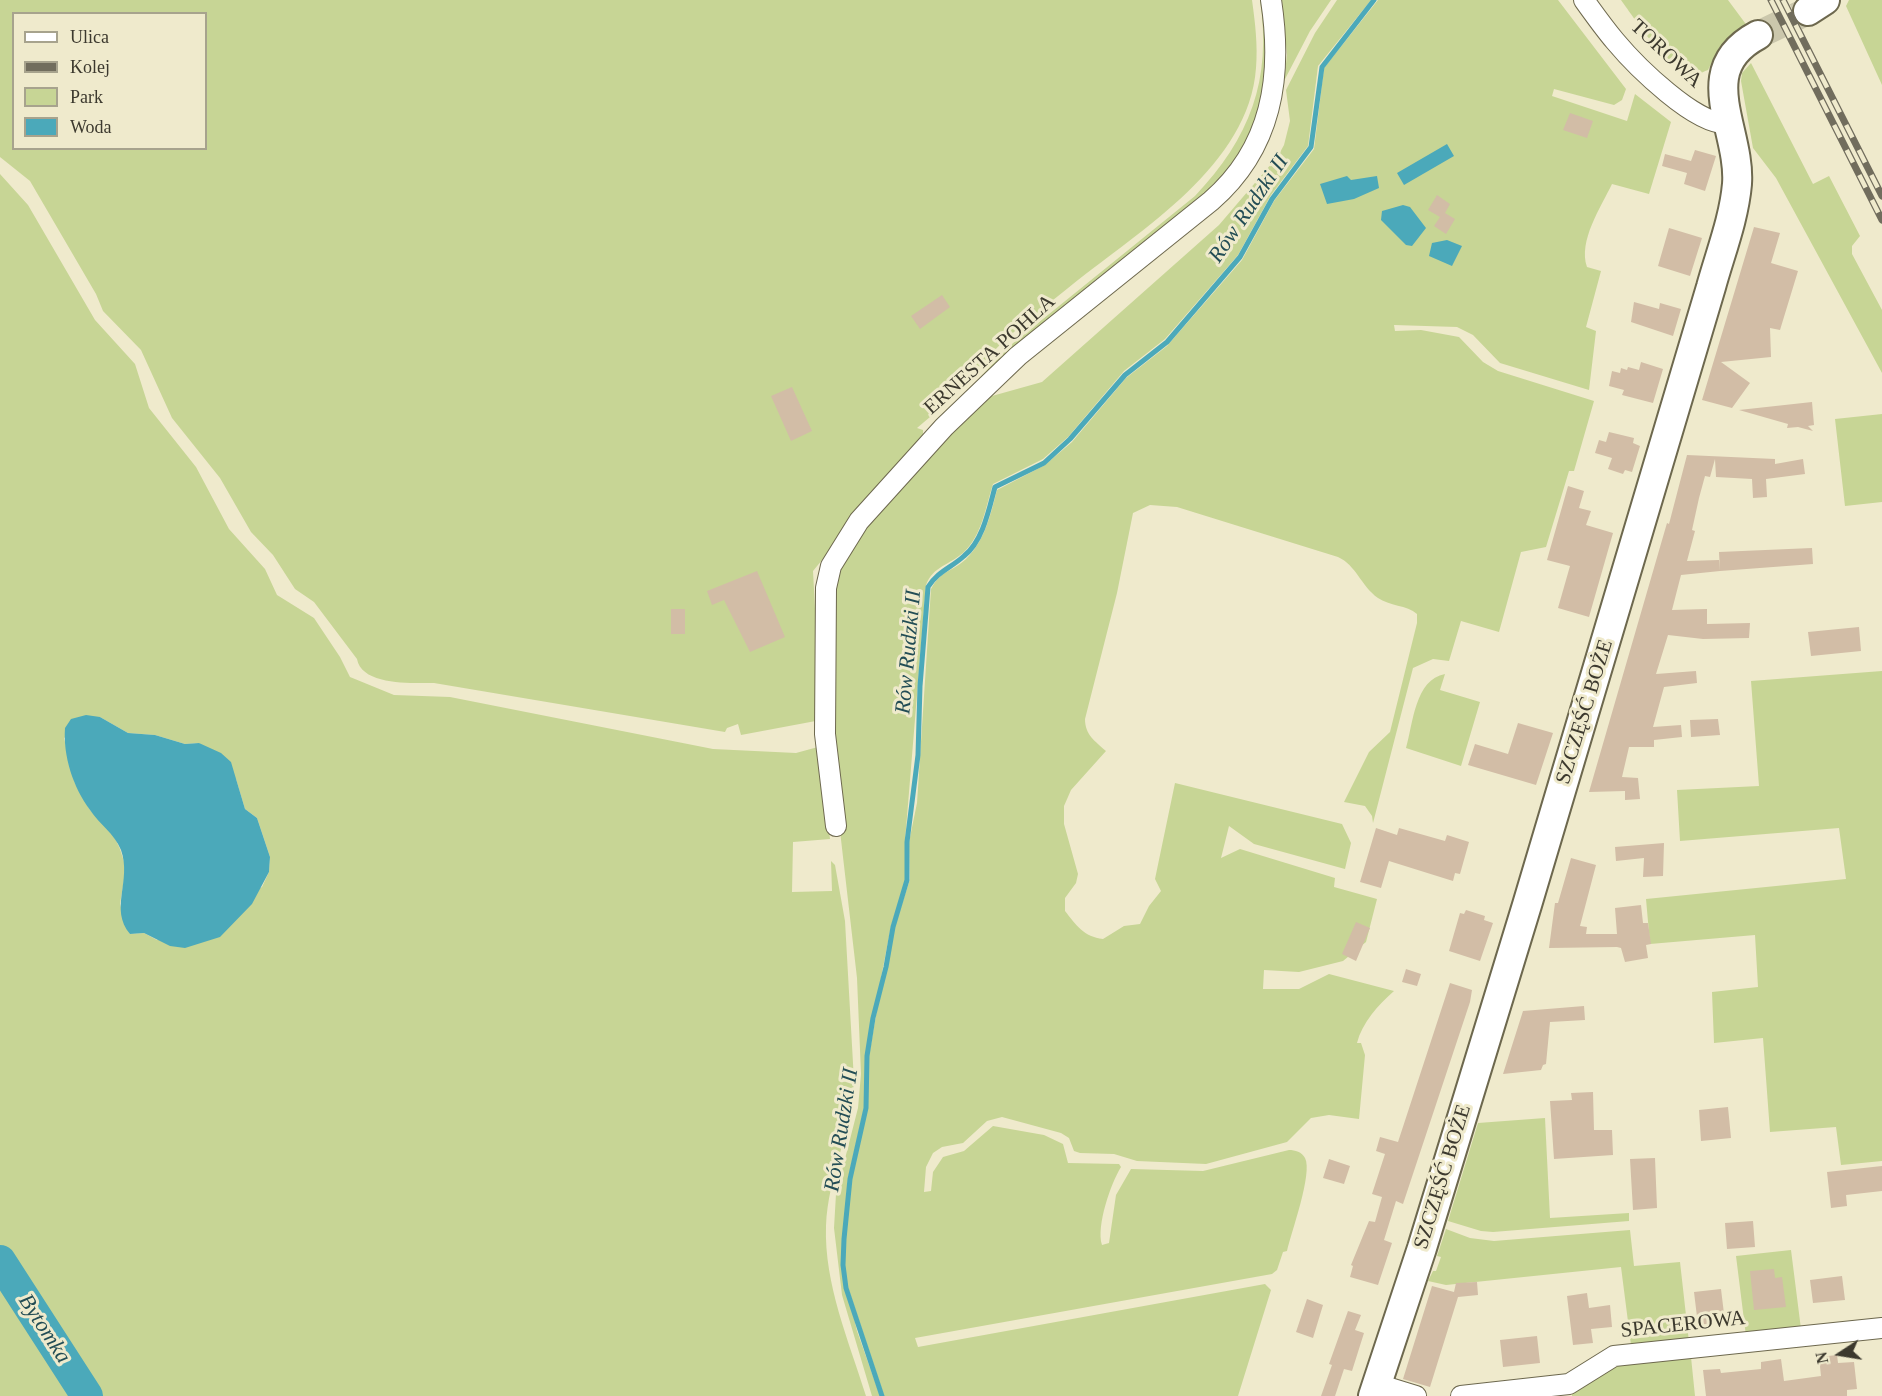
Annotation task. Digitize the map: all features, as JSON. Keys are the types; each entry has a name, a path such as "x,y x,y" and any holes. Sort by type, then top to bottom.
{"street":[{"name":"ERNESTA POHLA","path":"836,826 825,734 826,588 831,566 859,520 944,427 1000,372 1211,201 1239,174 1263,127 1274,87 1276,63 1271,0"},
{"name":"TOROWA","path":"1584,0 1615,42 1680,101 1712,122 1728,123"},
{"name":"SZCZĘŚĆ BOŻE","path":"1375,1390 1425,1237 1527,905 1730,218 1737,184 1737,164 1722,88 1728,61 1738,48 1758,35"},
{"name":"SPACEROWA","path":"1461,1396 1569,1384 1614,1356 1882,1328"},
{"path":"1375,1390 1416,1396"}],"green space":[{"path":"0,0 1252,0 1257,51 1256,68 1249,103 1234,135 1213,165 1159,218 1006,339 943,406 917,428 923,430 923,437 813,571 821,720 741,735 738,724 727,728 725,732 434,683 389,681 368,674 361,668 357,659 314,602 295,589 273,555 251,532 220,478 172,418 141,350 103,311 96,294 30,181 0,157"},
{"path":"1260,0 1266,0 1269,20 1262,111 1231,172 937,422 1012,344 1195,196 1214,174 1243,130 1253,106 1263,56"},
{"path":"1282,0 1331,0 1310,31 1284,81 1287,55"},
{"path":"1337,0 1371,0 1318,66 1308,146 1271,195 1238,255 1165,339 1124,371 1068,437 1043,459 993,484 983,520 970,545 959,556 933,574 926,585 905,841 906,880 891,926 866,1056 864,1108 848,1179 841,1263 857,1331 880,1396 872,1396 842,1295 834,1228 836,1194 858,1108 861,1074 857,978 837,805 830,590 863,523 982,401 1042,382 1219,225 1278,156 1284,145 1290,121 1286,90 1315,33"},
{"path":"1378,0 1558,0 1626,89 1622,100 1614,105 1554,89 1552,96 1627,121 1635,94 1671,122 1649,194 1612,184 1588,235 1585,257 1587,267 1601,271 1586,327 1596,331 1589,390 1500,363 1473,335 1457,327 1394,325 1395,331 1421,330 1459,337 1483,362 1498,371 1594,401 1574,471 1569,471 1546,547 1521,552 1499,632 1461,621 1449,661 1433,659 1413,668 1373,823 1372,816 1365,806 1344,802 1369,752 1390,732 1417,623 1417,614 1378,598 1349,565 1338,557 1177,507 1150,505 1133,513 1117,593 1085,719 1089,734 1106,751 1071,790 1064,806 1064,824 1078,874 1076,883 1065,898 1065,911 1086,933 1103,939 1124,926 1140,924 1149,906 1161,891 1155,879 1175,783 1342,824 1351,843 1345,869 1254,844 1229,826 1221,858 1240,849 1335,878 1334,887 1377,899 1366,942 1343,961 1299,972 1264,970 1263,989 1299,989 1329,974 1394,991 1371,1015 1357,1043 1361,1043 1365,1055 1359,1119 1329,1115 1311,1118 1287,1142 1206,1164 1137,1161 1114,1154 1080,1153 1074,1151 1069,1138 1061,1133 1002,1117 987,1121 963,1143 942,1147 933,1153 926,1167 924,1192 931,1191 933,1172 943,1157 964,1151 993,1126 1044,1135 1063,1144 1068,1163 1119,1164 1121,1167 1113,1183 1103,1216 1102,1245 1109,1243 1116,1195 1131,1169 1203,1171 1289,1150 1294,1150 1304,1156 1307,1166 1287,1251 1283,1252 1277,1270 1272,1274 915,1338 918,1347 1265,1284 1271,1290 1238,1396 884,1396 848,1288 844,1264 852,1178 867,1108 869,1056 895,926 910,879 909,842 917,803 931,589 943,575 973,552 986,526 997,490 1045,465 1072,442 1126,378 1167,346 1242,260 1274,201 1314,149 1324,68"},
{"path":"1621,0 1728,0 1748,27 1719,48 1708,70 1695,74 1674,65 1664,55"},
{"path":"1849,0 1882,0 1882,85 1846,6"},
{"path":"1751,63 1813,184 1829,176 1860,236 1852,246 1852,254 1882,310 1882,373 1776,178 1753,148 1741,81 1742,73"},
{"path":"0,174 28,205 95,320 135,364 149,408 196,467 229,529 265,569 277,595 314,618 340,657 350,677 394,695 450,697 713,749 796,753 818,747 830,839 793,842 792,892 832,891 831,861 835,865 845,921 854,1081 849,1117 831,1189 826,1226 826,1248 833,1291 866,1396 94,1396 0,1258","holes":["100,717 128,733 155,735 185,744 199,743 236,779 245,809 257,818 270,857 269,872 262,887 157,940 144,933 130,934 120,904 126,868 120,849 112,832 90,810 75,783 64,738"]},
{"path":"1882,414 1882,502 1845,506 1835,419"},
{"path":"1882,671 1882,1161 1841,1165 1836,1127 1770,1132 1763,1038 1714,1043 1712,992 1758,987 1755,935 1650,944 1646,899 1846,879 1839,828 1680,841 1677,790 1759,786 1751,681"},
{"path":"1445,674 1440,690 1480,702 1461,766 1406,748 1421,693 1427,684"},
{"path":"1545,1118 1550,1218 1629,1213 1629,1221 1493,1232 1481,1231 1448,1221 1478,1123"},
{"path":"1446,1229 1470,1238 1494,1241 1630,1230 1634,1266 1680,1262 1689,1342 1631,1345 1621,1267 1446,1285 1428,1281 1433,1271 1436,1271 1441,1257 1437,1256"},
{"path":"1791,1250 1801,1329 1746,1336 1736,1256"},
{"path":"0,1284 25,1312 80,1396 0,1396"},
{"path":"1691,1357 1695,1396 1572,1396 1572,1392 1616,1365"}],"water":[{"path":"1447,144 1454,156 1404,185 1397,173"},
{"path":"1347,176 1351,180 1377,176 1379,188 1354,199 1327,204 1320,184"},
{"path":"1403,205 1410,207 1426,228 1412,246 1406,245 1381,220 1382,211"},
{"path":"1447,240 1462,246 1452,266 1429,256 1432,243"},
{"path":"86,715 100,717 128,733 155,735 185,744 199,743 221,753 231,762 245,809 257,818 270,857 269,872 252,904 220,937 185,948 170,946 144,933 130,934 121,915 124,861 121,850 115,839 84,801 70,771 65,728 71,719"}],"building":[{"path":"1570,113 1593,121 1587,138 1563,130"},
{"path":"1695,150 1716,156 1705,191 1684,184 1687,173 1662,166 1665,154 1691,161"},
{"path":"1437,195 1450,204 1445,213 1455,219 1446,234 1434,226 1440,217 1428,210"},
{"path":"1754,227 1780,233 1771,263 1798,271 1780,330 1770,328 1771,357 1721,362 1750,383 1732,408 1702,400"},
{"path":"1669,228 1702,238 1690,276 1658,266"},
{"path":"942,295 950,307 920,329 911,316"},
{"path":"1634,302 1659,309 1660,303 1681,309 1673,336 1631,322"},
{"path":"1641,362 1663,369 1653,403 1622,395 1624,390 1609,386 1612,371 1620,373 1621,368 1627,370 1628,367 1639,370"},
{"path":"792,387 812,431 791,441 771,396"},
{"path":"1812,402 1814,425 1808,426 1813,431 1798,427 1787,428 1788,424 1739,410"},
{"path":"1609,432 1634,438 1633,443 1640,446 1632,472 1625,470 1623,474 1608,469 1612,458 1595,453 1599,440 1606,442"},
{"path":"1687,455 1775,459 1775,464 1803,459 1805,474 1766,479 1767,497 1753,498 1752,479 1716,477 1715,459 1710,477 1705,476 1687,561 1719,560 1720,571 1681,575 1672,610 1707,609 1707,624 1750,623 1749,638 1703,639 1668,635 1656,674 1696,671 1697,683 1664,687 1653,727 1681,725 1682,737 1654,740 1654,747 1629,747 1622,777 1638,778 1640,799 1625,800 1625,791 1589,792 1667,523 1669,524"},
{"path":"1568,486 1584,491 1579,508 1591,511 1586,525 1613,533 1589,617 1558,608 1570,566 1547,560"},
{"path":"1812,548 1813,564 1720,571 1719,552"},
{"path":"757,571 785,637 750,652 724,600 712,605 707,591"},
{"path":"671,609 685,609 685,634 671,634"},
{"path":"1859,627 1861,651 1811,656 1808,632"},
{"path":"1718,719 1720,735 1691,737 1690,720"},
{"path":"1518,723 1553,733 1536,785 1468,765 1475,744 1508,754"},
{"path":"1376,828 1397,835 1399,828 1445,841 1447,835 1469,842 1460,874 1455,873 1453,881 1389,861 1381,888 1360,882"},
{"path":"1664,843 1663,876 1643,877 1644,858 1616,861 1615,847"},
{"path":"1571,858 1596,865 1580,926 1587,927 1586,934 1617,934 1615,908 1641,905 1643,923 1648,923 1651,944 1646,945 1648,958 1625,962 1621,948 1617,947 1549,948 1555,903 1558,903"},
{"path":"1466,910 1485,916 1484,920 1493,923 1480,961 1449,951 1460,913 1464,914"},
{"path":"1356,922 1370,928 1356,961 1342,954"},
{"path":"1406,969 1421,974 1417,986 1402,982"},
{"path":"1450,983 1472,990 1470,1002 1403,1204 1396,1201 1384,1240 1392,1243 1378,1285 1350,1277 1353,1266 1351,1265 1369,1221 1375,1222 1382,1197 1372,1194 1385,1154 1376,1151 1380,1137 1398,1142"},
{"path":"1584,1006 1585,1020 1550,1022 1546,1064 1541,1070 1503,1074 1523,1011"},
{"path":"1593,1092 1594,1130 1612,1130 1613,1155 1554,1159 1550,1101 1572,1100 1571,1093"},
{"path":"1728,1107 1731,1138 1701,1141 1699,1110"},
{"path":"1655,1158 1657,1208 1633,1210 1630,1159"},
{"path":"1329,1159 1350,1166 1344,1184 1323,1178"},
{"path":"1882,1166 1882,1191 1846,1195 1847,1206 1831,1208 1827,1172"},
{"path":"1753,1221 1755,1247 1727,1249 1725,1223"},
{"path":"1774,1269 1775,1278 1782,1277 1786,1307 1754,1310 1750,1271"},
{"path":"1842,1276 1845,1300 1813,1303 1810,1280"},
{"path":"1477,1282 1478,1295 1458,1297 1430,1387 1403,1379 1432,1286 1454,1292 1456,1283"},
{"path":"1721,1289 1725,1322 1698,1325 1694,1292"},
{"path":"1587,1293 1589,1308 1610,1305 1612,1327 1591,1329 1593,1343 1573,1345 1567,1296"},
{"path":"1307,1299 1323,1305 1313,1338 1296,1332"},
{"path":"1348,1311 1361,1315 1355,1330 1364,1333 1352,1371 1344,1369 1335,1396 1321,1396 1332,1365 1329,1364"},
{"path":"1537,1336 1540,1363 1503,1367 1500,1340"},
{"path":"1837,1355 1838,1363 1854,1362 1857,1389 1847,1390 1847,1396 1706,1396 1703,1370 1720,1369 1721,1373 1761,1369 1761,1362 1781,1359 1784,1381 1821,1376 1819,1357"}],"waterway":[{"name":"Rów Rudzki II","path":"882,1396 846,1288 843,1265 844,1239 850,1179 866,1108 867,1056 873,1018 893,927 907,880 907,842 918,755 920,686 928,587 940,573 971,550 981,533 995,487 1044,463 1070,439 1125,375 1167,342 1240,257 1272,199 1311,147 1322,67 1374,0"},
{"name":"Bytomka","path":"0,1261 87,1396"}],"tunnel":[{"path":"1758,35 1808,11"}],"railway":[{"path":"1771,0 1882,220"},
{"path":"1783,0 1882,196"}]}
